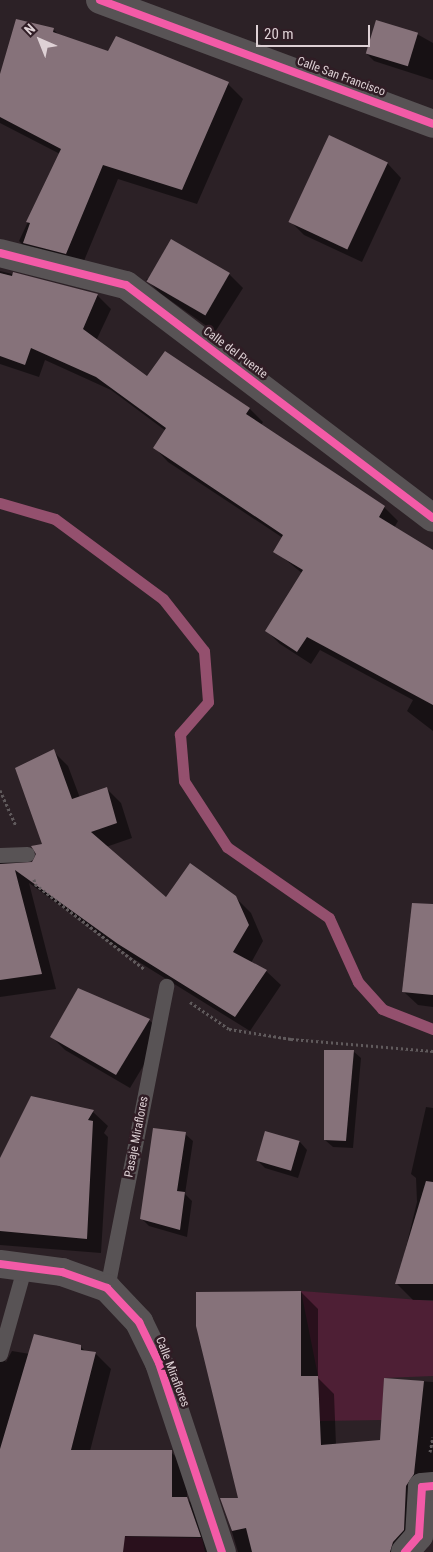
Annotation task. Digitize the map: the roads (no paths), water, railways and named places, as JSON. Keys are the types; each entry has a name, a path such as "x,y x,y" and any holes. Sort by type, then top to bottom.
{"street":[{"name":"Calle San Francisco","path":"100,0 433,124"},
{"name":"Calle del Puente","path":"0,253 126,285 433,518"},
{"name":"Calle Miraflores","path":"12,1264 62,1272 107,1288 139,1322 159,1363 222,1552"},
{"path":"405,1552 418,1536 428,1486"}],"lane":[{"path":"0,855 27,854"},
{"name":"Pasaje Miraflores","path":"107,1288 166,986"},
{"path":"0,1354 12,1264"}],"waterway":[{"path":"0,503 55,519 163,599 204,651 208,702 180,734 184,781 227,847 329,918 358,982 382,1009 433,1029"}]}
